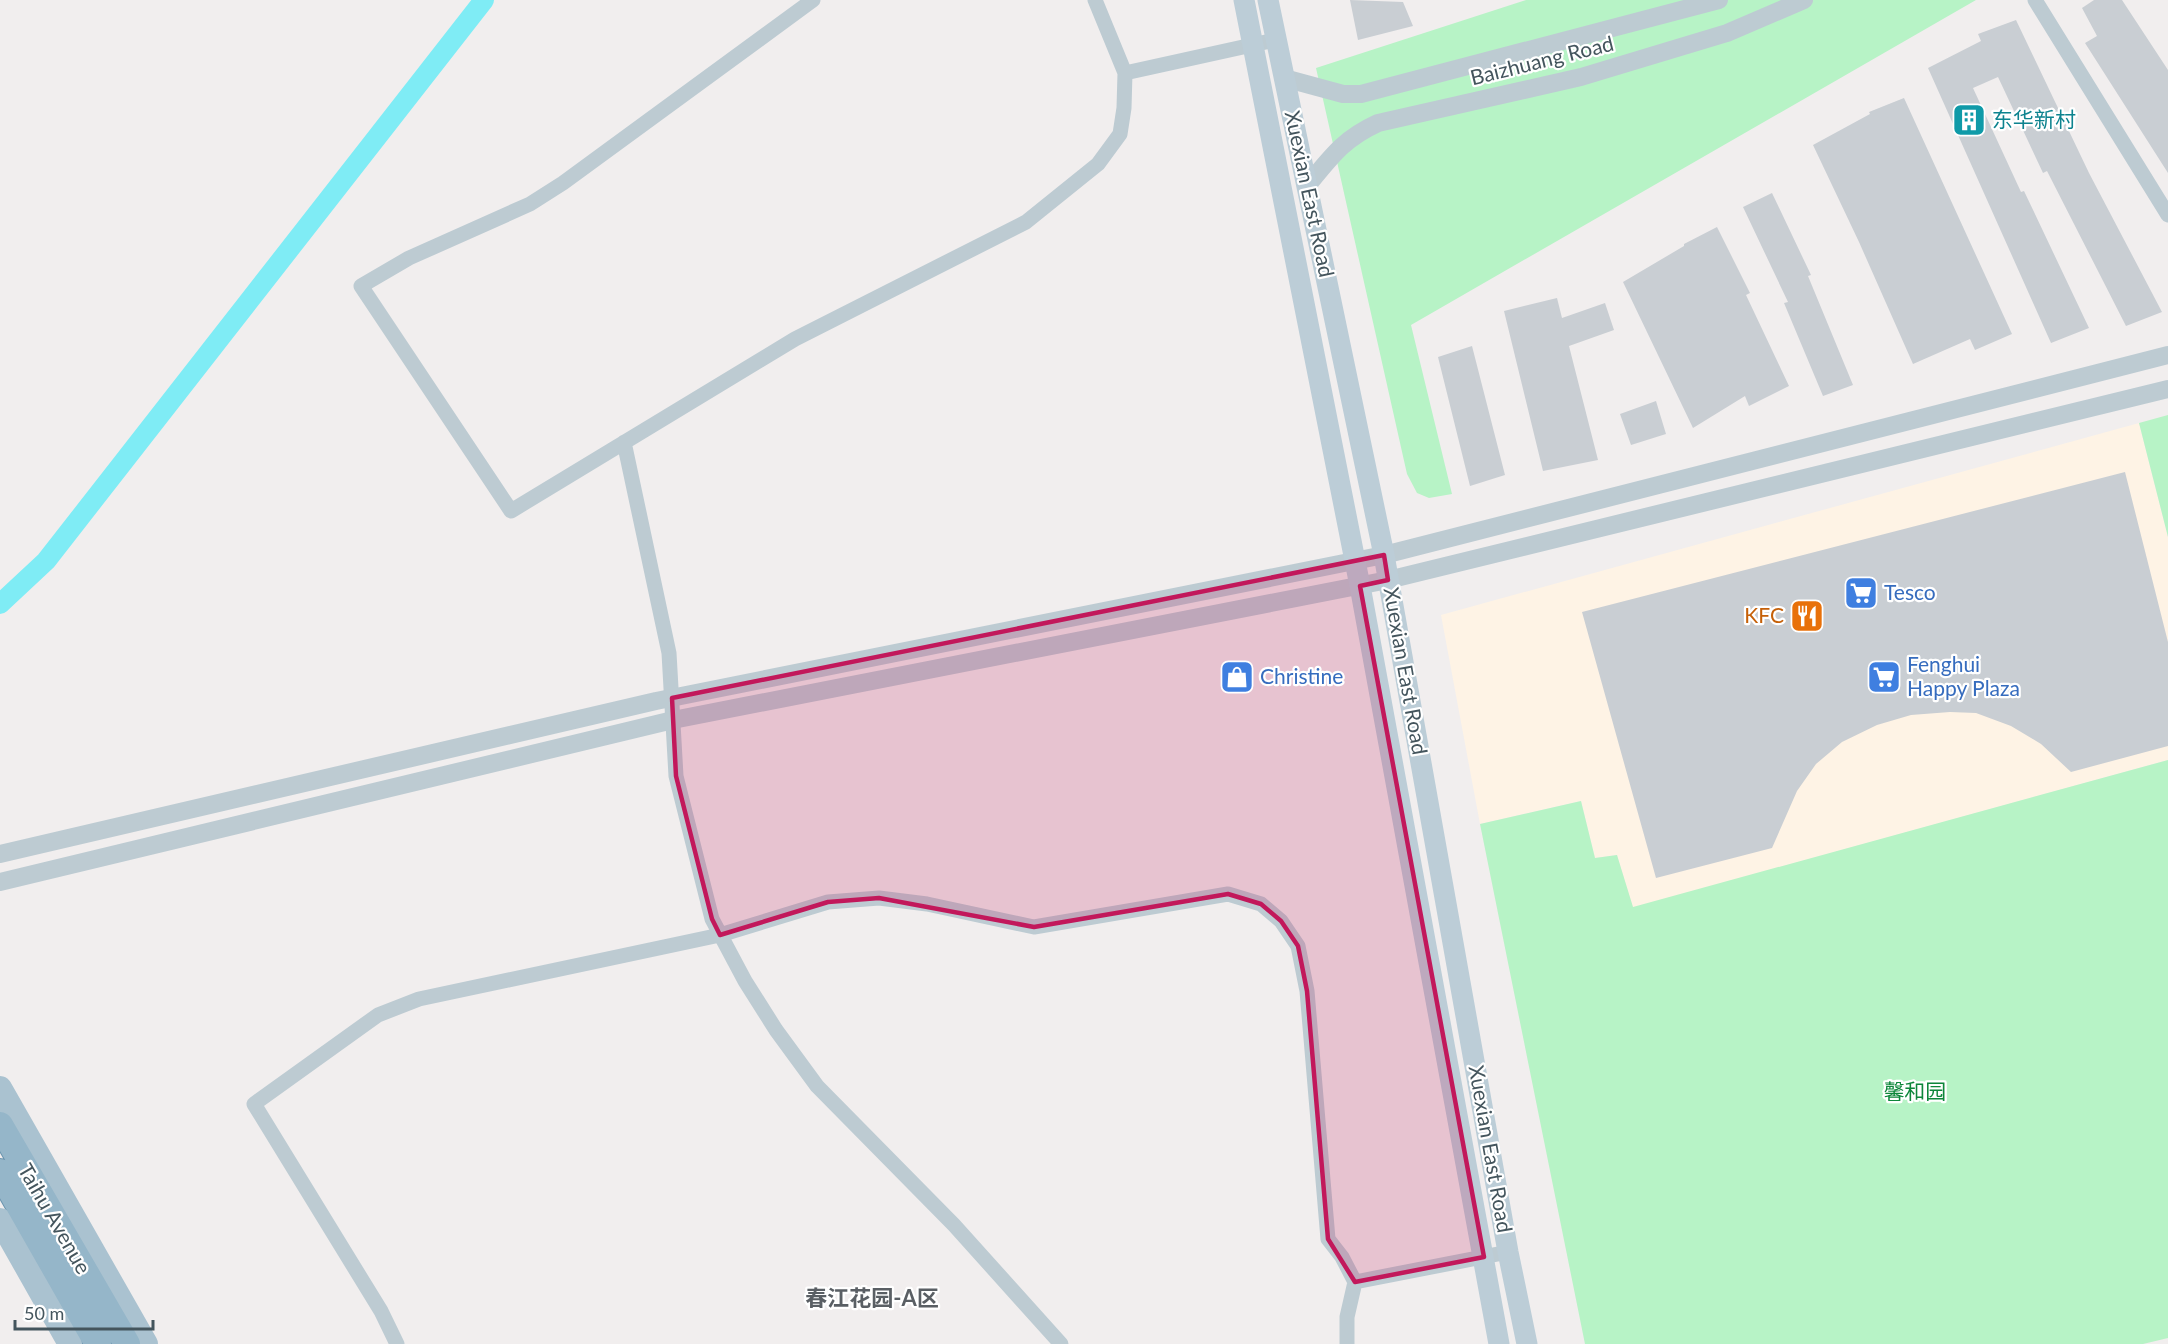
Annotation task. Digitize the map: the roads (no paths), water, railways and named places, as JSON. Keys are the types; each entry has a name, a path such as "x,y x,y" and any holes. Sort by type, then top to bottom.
{"highway":[{"name":"Taihu Avenue","path":"0,1125 126,1344"},
{"name":"Taihu Avenue","path":"0,1172 98,1344"}],"main road":[{"name":"Xuexian East Road","path":"1244,0 1360,586 1499,1344"},
{"name":"Xuexian East Road","path":"1268,0 1384,555 1508,1252 1527,1344"},
{"path":"0,1088 147,1344"},
{"path":"0,1220 70,1344"}],"street":[{"path":"813,0 563,183 530,204 409,258 361,286 511,511 795,339 1026,222 1098,164 1120,134 1124,108 1125,73 1095,0"},
{"name":"Baizhuang Road","path":"1284,78 1343,94 1361,94 1719,0"},
{"name":"Baizhuang Road","path":"1307,186 1339,147 1359,132 1378,123 1581,77 1727,33 1804,0"},
{"path":"2035,0 2168,215"},
{"path":"1125,73 1275,40"},
{"path":"0,854 672,698 1384,555 2168,355"},
{"path":"0,882 673,720 1388,580 2168,389"},
{"path":"624,442 669,653 676,776 712,919 745,981 776,1030 817,1086 954,1225 1061,1344"},
{"path":"397,1344 381,1311 254,1104 378,1015 419,999 720,935 828,902 879,898 927,904 1034,927 1228,894 1261,904 1281,921 1298,946 1307,991 1328,1239 1342,1257 1355,1282 1347,1317 1347,1344"},
{"path":"1355,1282 1508,1252"}],"waterway":[{"path":"0,604 46,561 484,0"}],"place":[{"name":"东华新村","path":"1969,120"},
{"name":"Tesco","path":"1861,593"},
{"name":"KFC","path":"1807,616"},
{"name":"Christine","path":"1237,677"},
{"name":"Fenghui Happy Plaza","path":"1884,677"}],"district":[{"name":"春江花园-A区","path":"872,1298"}],"park label":[{"name":"馨和园","path":"1915,1092"}]}
